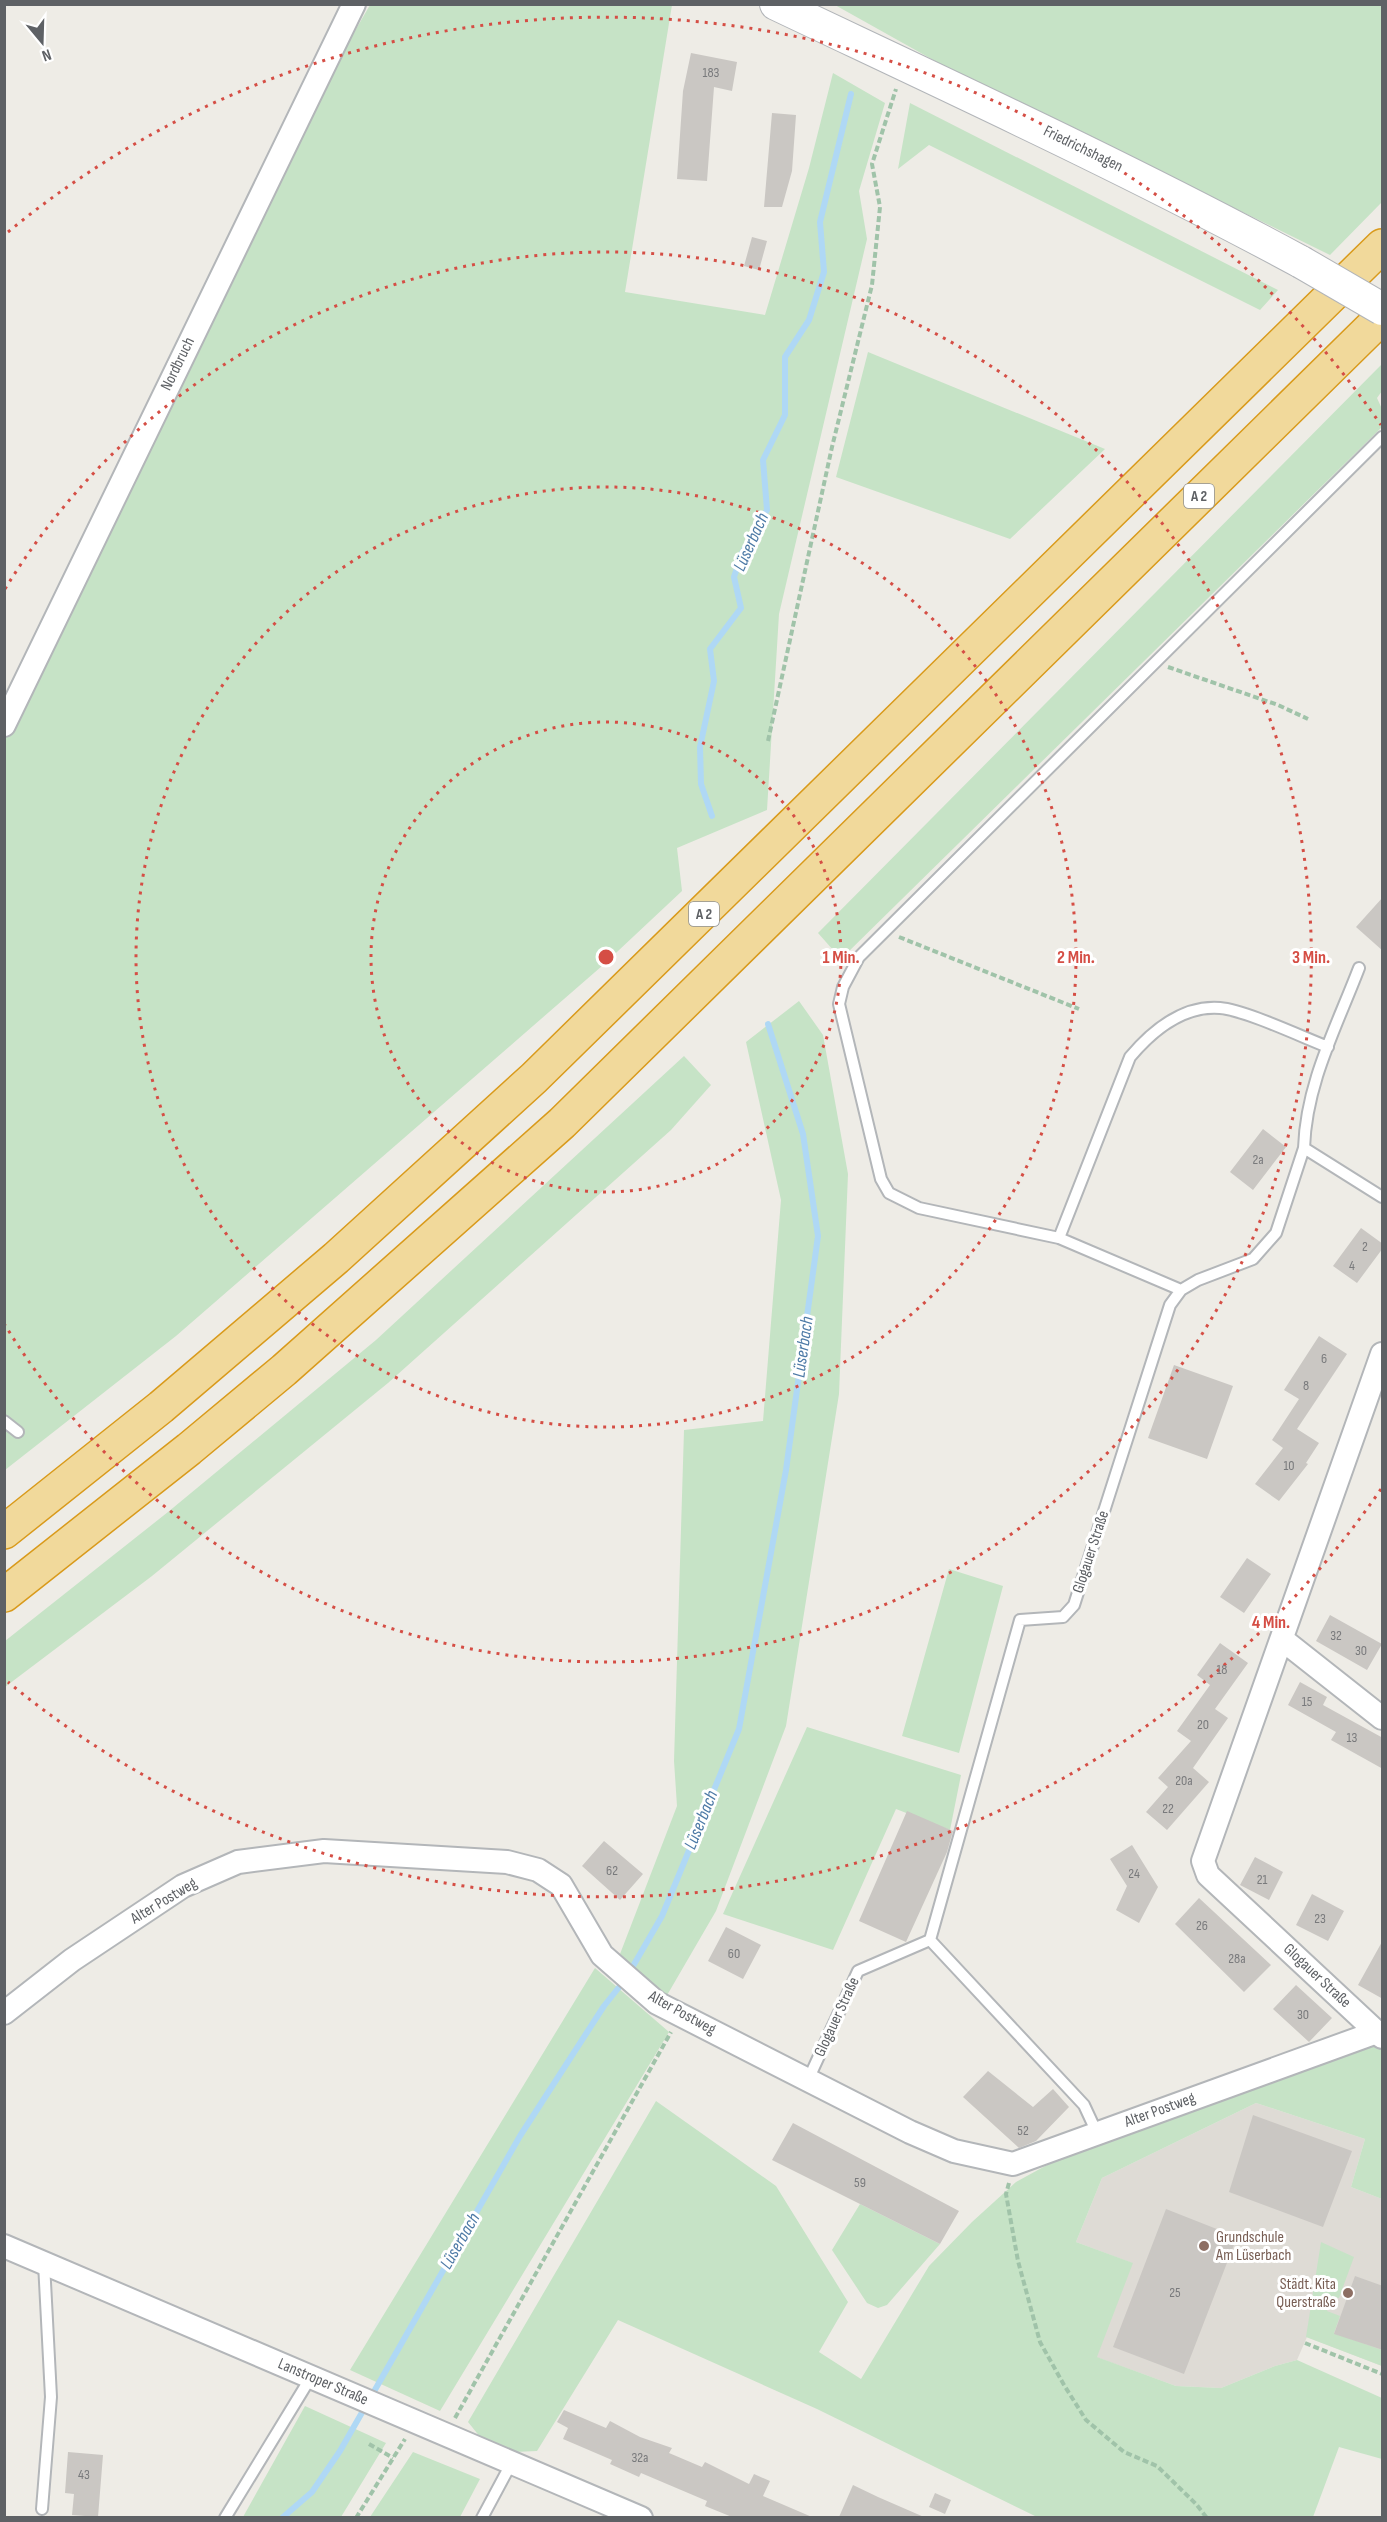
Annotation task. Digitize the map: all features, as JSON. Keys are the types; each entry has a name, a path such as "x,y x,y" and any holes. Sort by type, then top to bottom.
{"highway":[{"name":"A 2","path":"4,1532 161,1407 336,1258 534,1078 1383,246"},
{"name":"A 2","path":"4,1595 189,1449 275,1377 462,1215 562,1123 1383,316"}],"main road":[{"name":"Friedrichshagen","path":"776,4 1176,194 1383,309"}],"street":[{"name":"Nordbruch","path":"4,725 354,4"},
{"name":"Glogauer Straße","path":"1380,2035 1208,1875 1203,1861 1283,1640 1376,1399 1383,1353"},
{"path":"1283,1640 1383,1718"},
{"name":"Alter Postweg","path":"4,2013 72,1960 183,1886 238,1862 324,1851 507,1862 538,1869 561,1885 603,1955 620,1973 657,2003 910,2132 954,2151 1013,2164 1380,2035"},
{"name":"Lanstroper Straße","path":"4,2246 641,2517"}],"lane":[{"path":"1359,968 1316,1072 1305,1117 1304,1148 1276,1233 1253,1259 1198,1280 1181,1290 1059,1238 919,1208 889,1193 885,1186 876,1159 839,1004 843,987 858,957 1383,437"},
{"path":"1059,1238 1130,1057 1150,1033 1177,1017 1219,1008 1328,1047"},
{"path":"1304,1148 1383,1197"},
{"name":"Glogauer Straße","path":"808,2080 858,1971 930,1940 1020,1620 1063,1617 1074,1605 1170,1305 1181,1290"},
{"path":"4,1421 18,1432"},
{"path":"930,1940 1084,2105 1096,2133"},
{"path":"42,2509 51,2397 44,2263"},
{"path":"225,2517 312,2377"},
{"path":"482,2517 512,2462"}],"path":[{"path":"768,741 832,447 872,285 880,207 872,164 904,65"},
{"path":"1155,663 1278,705 1308,719"},
{"path":"885,931 1079,1009"},
{"path":"465,2400 681,2015"},
{"path":"1013,2164 1006,2194 1018,2261 1040,2342 1086,2421 1124,2452 1157,2466 1207,2517"},
{"path":"1305,2343 1383,2374"},
{"path":"356,2517 416,2422"},
{"path":"369,2444 393,2458"}],"shaded area":[{"name":"Grundschule Am Lüserbach","path":"1256,2103 1365,2139 1351,2187 1382,2199 1382,2366 1307,2337 1297,2360 1275,2366 1221,2388 1176,2386 1096,2357 1132,2263 1076,2242 1102,2178"}],"green space":[{"path":"370,5 672,5 625,292 765,315 809,168 833,73 885,103 859,191 867,239 779,614 767,810 677,848 682,891 602,966 176,1336 5,1470 4,729 334,67"},
{"path":"835,5 1382,5 1382,202 1330,255 944,66"},
{"path":"910,103 1278,290 1260,310 929,145 898,169"},
{"path":"868,352 1105,449 1010,539 836,477"},
{"path":"1382,364 1382,391 1377,398 1382,409 1382,427 841,959 818,933"},
{"path":"799,1001 823,1035 848,1174 839,1394 786,1726 716,1911 666,1997 620,1954 677,1806 674,1761 684,1430 763,1421 781,1200 746,1042"},
{"path":"684,1056 711,1085 671,1130 388,1383 152,1576 5,1687 5,1641 168,1512 376,1340"},
{"path":"949,1569 1003,1586 959,1753 902,1736"},
{"path":"807,1727 961,1775 950,1830 896,1809 833,1950 723,1914"},
{"path":"595,1968 669,2032 440,2411 350,2370"},
{"path":"1378,2046 1382,2050 1382,2199 1351,2187 1365,2139 1256,2103 1102,2178 1076,2242 1133,2263 1097,2357 1176,2386 1221,2388 1275,2366 1297,2360 1382,2398 1382,2459 1339,2447 1313,2517 1037,2517 817,2409 618,2320 537,2451 493,2453 468,2422 656,2101 776,2186 848,2302 819,2352 861,2379 929,2266 1016,2182 1089,2142 1344,2052"},
{"path":"860,2204 940,2244 887,2305 878,2308 867,2303 832,2250"},
{"path":"1321,2242 1354,2257 1339,2298 1333,2297 1327,2311 1340,2316 1334,2333 1382,2350 1382,2366 1306,2337"},
{"path":"305,2406 386,2443 341,2517 243,2517"},
{"path":"413,2452 480,2479 460,2517 370,2517"}],"building":[{"path":"691,53 737,62 732,91 714,87 707,181 677,179 683,91"},
{"path":"772,113 796,115 792,171 782,207 764,207"},
{"path":"752,237 767,241 759,270 744,266"},
{"path":"1383,897 1383,951 1356,927"},
{"path":"1263,1129 1286,1147 1253,1190 1230,1172"},
{"path":"1361,1228 1383,1244 1383,1248 1357,1283 1333,1266"},
{"path":"1319,1336 1347,1354 1297,1429 1319,1443 1306,1463 1308,1464 1279,1501 1255,1484 1283,1448 1272,1440 1299,1399 1284,1390"},
{"path":"1174,1365 1233,1386 1207,1459 1148,1438"},
{"path":"1247,1558 1271,1574 1244,1613 1220,1597"},
{"path":"1330,1615 1382,1644 1367,1670 1316,1641"},
{"path":"1220,1643 1248,1663 1215,1709 1228,1718 1193,1768 1209,1782 1167,1830 1146,1812 1168,1787 1158,1778 1191,1741 1177,1731 1210,1685 1197,1675"},
{"path":"1300,1682 1327,1697 1323,1705 1383,1738 1383,1769 1331,1740 1336,1732 1288,1705"},
{"path":"907,1811 953,1831 947,1852 906,1942 859,1921"},
{"path":"604,1841 643,1874 620,1900 582,1866"},
{"path":"1132,1845 1158,1887 1139,1923 1116,1910 1127,1886 1110,1859"},
{"path":"1255,1857 1283,1872 1269,1900 1240,1885"},
{"path":"1312,1894 1344,1911 1328,1941 1296,1925"},
{"path":"1199,1898 1271,1965 1244,1992 1175,1924"},
{"path":"726,1927 761,1945 743,1979 708,1961"},
{"path":"1383,1940 1383,1999 1358,1985"},
{"path":"1296,1985 1332,2018 1309,2042 1273,2009"},
{"path":"988,2071 1033,2107 1053,2089 1069,2107 1036,2141 1019,2148 963,2097"},
{"path":"1253,2115 1352,2151 1323,2227 1229,2192"},
{"path":"793,2123 959,2211 940,2244 772,2160"},
{"path":"1166,2209 1237,2237 1184,2374 1113,2347"},
{"path":"1355,2276 1383,2286 1383,2350 1334,2334"},
{"path":"564,2410 606,2428 610,2421 640,2437 672,2448 669,2453 702,2467 705,2462 749,2484 754,2474 770,2481 763,2496 812,2517 732,2517 705,2506 707,2501 641,2473 639,2477 610,2464 612,2460 563,2439 568,2428 557,2422"},
{"path":"68,2452 103,2455 98,2517 72,2515 74,2494 65,2493"},
{"path":"853,2485 878,2497 924,2517 839,2517"},
{"path":"935,2493 951,2500 945,2514 929,2507"}],"waterway":[{"name":"Lüserbach","path":"712,816 701,784 700,747 714,681 710,649 741,608 734,577 742,553 767,510 763,460 785,415 785,357 809,320 824,272 820,222 851,94"},
{"name":"Lüserbach","path":"629,1973 662,1916 739,1729 786,1470 818,1236 803,1134 768,1024"},
{"name":"Lüserbach","path":"282,2518 312,2492 340,2451 520,2136 604,2006 624,1981"}],"place":[{"name":"Grundschule Am Lüserbach","path":"1204,2246"},
{"name":"Städt. Kita Querstraße","path":"1348,2293"}]}
